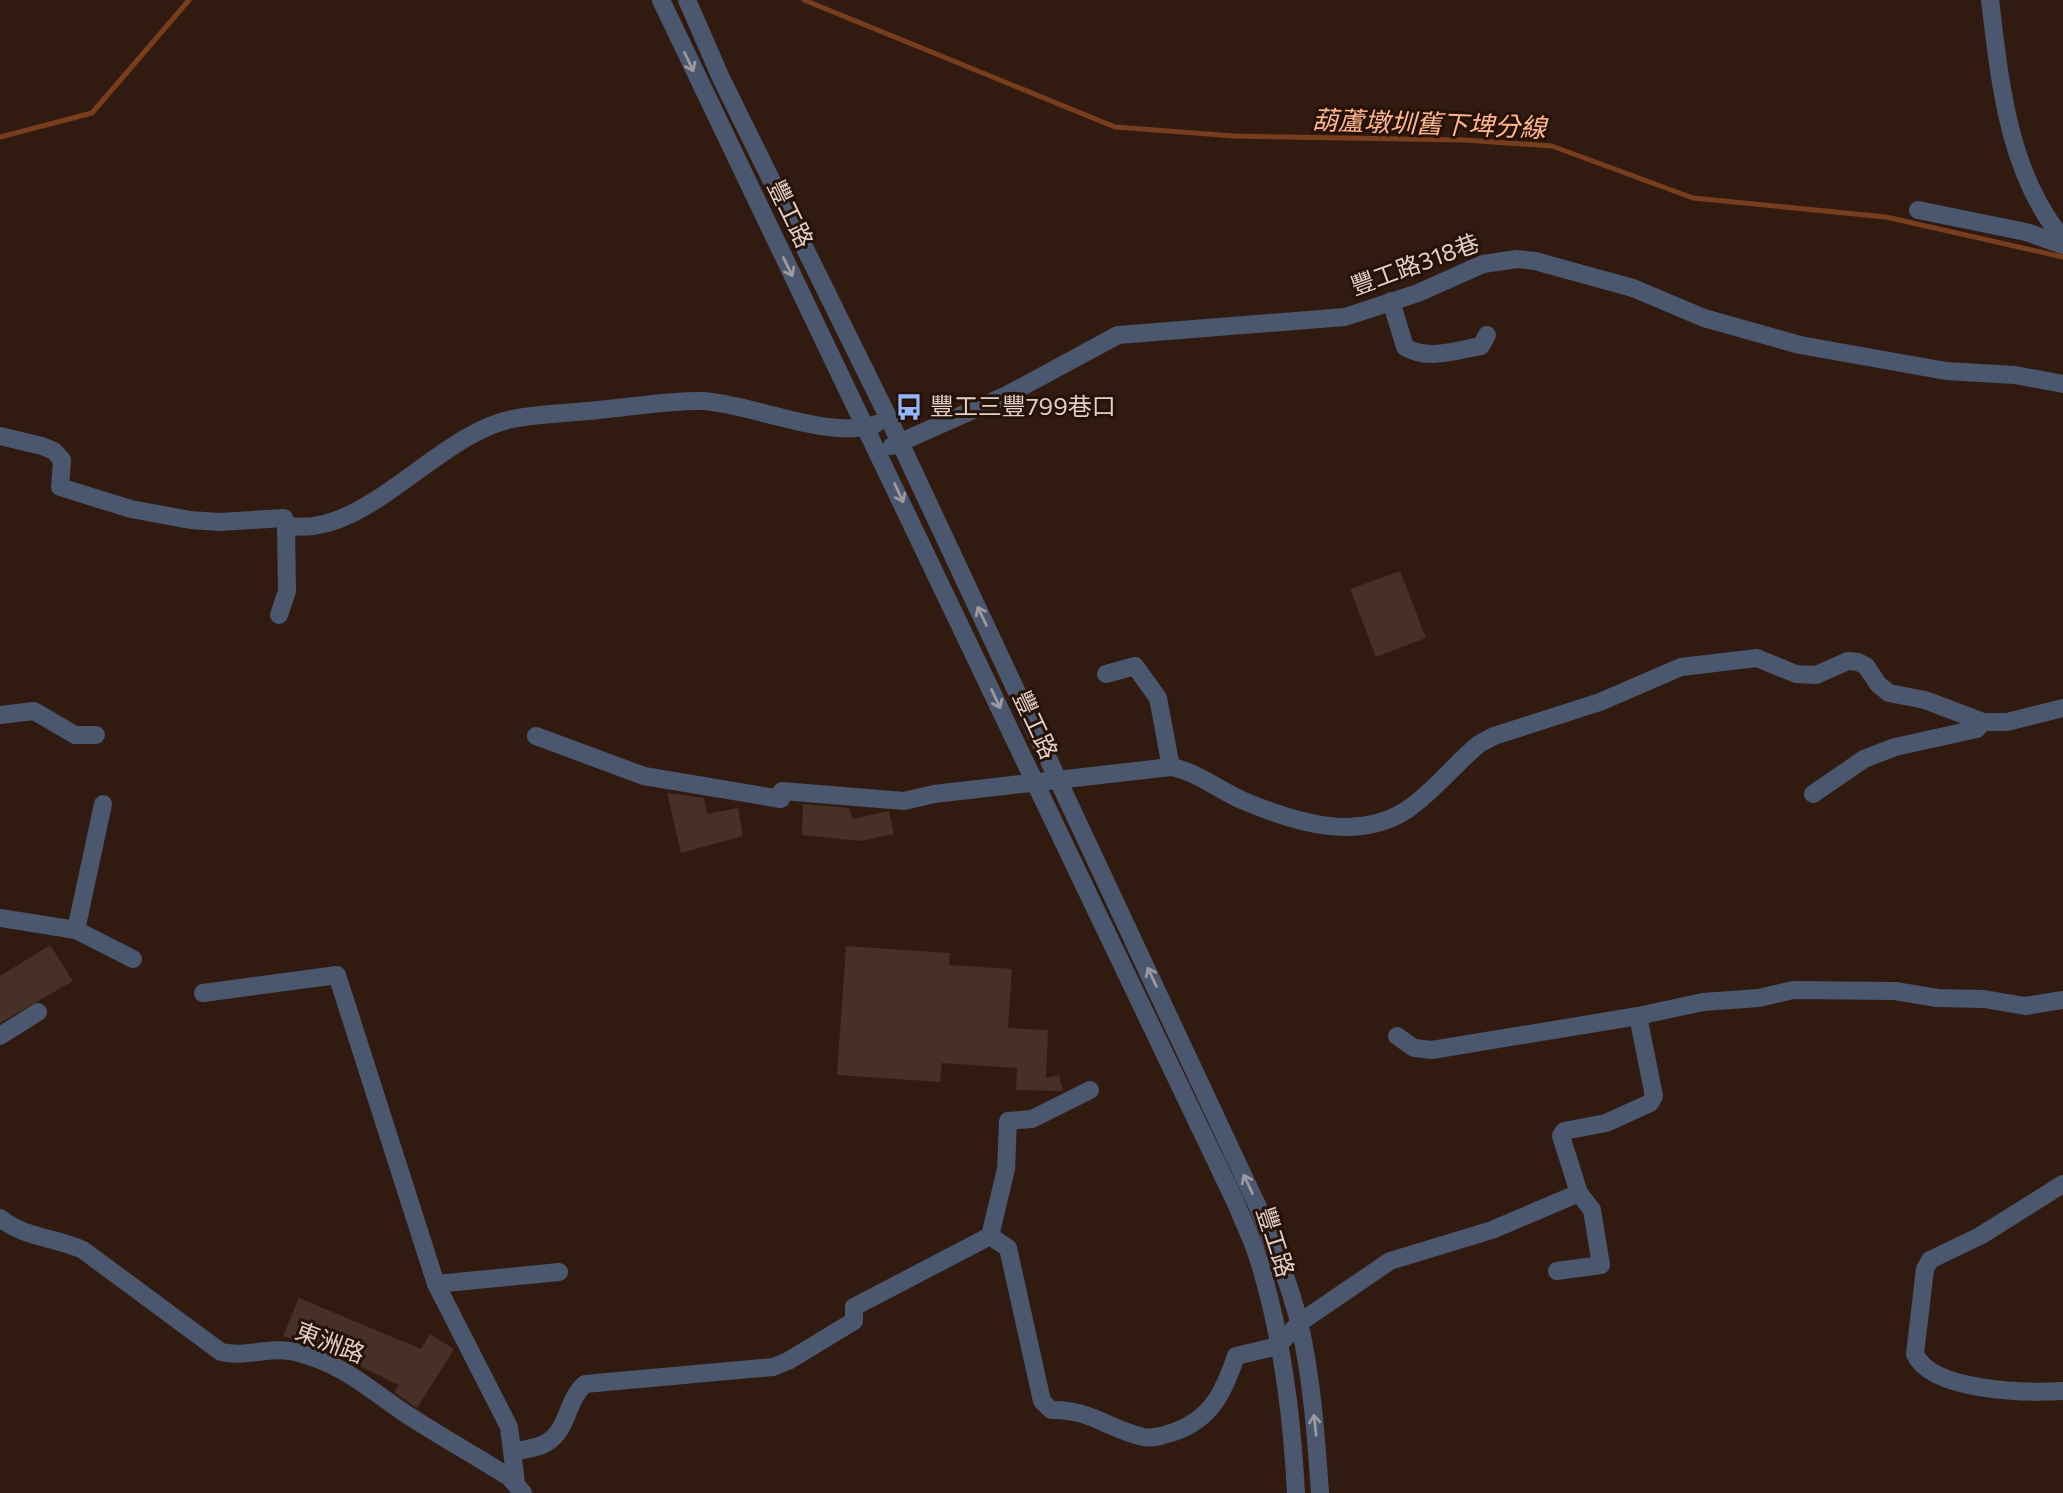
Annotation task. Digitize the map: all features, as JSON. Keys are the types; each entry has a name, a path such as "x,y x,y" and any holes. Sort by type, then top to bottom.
{"street":[{"name":"豐工路","path":"661,0 1235,1201 1259,1261 1278,1346 1292,1420 1296,1493"},
{"name":"豐工路","path":"688,0 721,78 889,419 1257,1205 1283,1270 1299,1323 1315,1422 1320,1493"},
{"path":"1990,0 2015,150 2034,195 2063,239"},
{"path":"1918,210 2026,232 2063,245"},
{"name":"豐工路318巷","path":"879,452 1007,395 1118,335 1232,323 1313,321 1345,317 1418,293 1483,264 1535,261 1633,288 1704,318 1800,345 1946,371 2015,375 2063,384"},
{"path":"1391,301 1405,347 1413,352 1433,355 1481,346 1488,335"},
{"path":"286,525 316,527 340,521 470,437 513,419 703,401 842,429 866,428 889,419"},
{"path":"0,436 54,451 62,460 60,487 131,509 205,522 284,518 287,591 279,615"},
{"path":"536,736 644,776 781,799 782,790 904,801 934,794 1171,767 1186,771 1218,790 1255,806 1321,826 1362,826 1397,816 1472,750 1494,736 1600,702 1681,667 1757,658 1796,674 1816,675 1848,661 1858,662 1866,666 1888,693 1925,700 1983,722 2007,722 2063,709"},
{"path":"1105,674 1135,666 1158,698 1171,767"},
{"path":"0,715 34,711 75,735 96,735"},
{"path":"1813,794 1864,759 1895,747 1977,729 1983,722"},
{"path":"76,930 103,804"},
{"path":"0,918 76,930 133,959"},
{"path":"203,993 337,975 436,1284 509,1427 519,1488"},
{"path":"1397,1036 1414,1048 1432,1050 1638,1016 1703,1002 1759,998 1793,990 1895,991 1937,998 1984,999 2025,1006 2063,1000"},
{"path":"0,1036 38,1012"},
{"path":"1557,1271 1601,1265 1592,1210 1579,1193 1561,1136 1564,1131 1606,1123 1650,1103 1654,1096 1638,1016"},
{"path":"514,1452 546,1444 557,1433 576,1392 585,1384 773,1367 854,1321 854,1307 990,1236 1006,1169 1008,1121 1032,1119 1090,1090"},
{"path":"2063,1184 1980,1236 1930,1261 1924,1269 1914,1354 1918,1362 1944,1378 2020,1393 2063,1391"},
{"path":"990,1236 1008,1248 1042,1401 1051,1410 1073,1409 1143,1437 1156,1438 1183,1429 1210,1412 1224,1391 1236,1356 1278,1346 1299,1323 1390,1261 1492,1230 1579,1193"},
{"name":"東洲路","path":"0,1219 19,1231 66,1242 83,1250 221,1352 240,1355 272,1348 318,1359 340,1368 519,1488"},
{"path":"436,1284 559,1272"}],"building":[{"path":"1400,571 1426,638 1376,657 1350,589"},
{"path":"667,793 704,798 707,814 738,808 743,836 681,853"},
{"path":"803,804 849,808 853,819 889,811 894,834 860,841 802,835"},
{"path":"50,945 73,981 0,1023 0,976"},
{"path":"846,946 950,953 949,965 1012,969 1008,1028 1048,1030 1046,1078 1059,1075 1063,1091 1016,1090 1017,1068 942,1063 940,1082 837,1075"},
{"path":"299,1298 421,1349 430,1334 454,1349 417,1408 394,1392 399,1385 331,1352 283,1336"}],"waterway":[{"name":"葫蘆墩圳舊下埤分線","path":"0,137 92,113 189,0"},
{"name":"葫蘆墩圳舊下埤分線","path":"804,0 1115,127 1234,136 1464,140 1552,146 1693,198 1886,217 2063,257"}],"place":[{"name":"豐工三豐799巷口","path":"909,407"}]}
